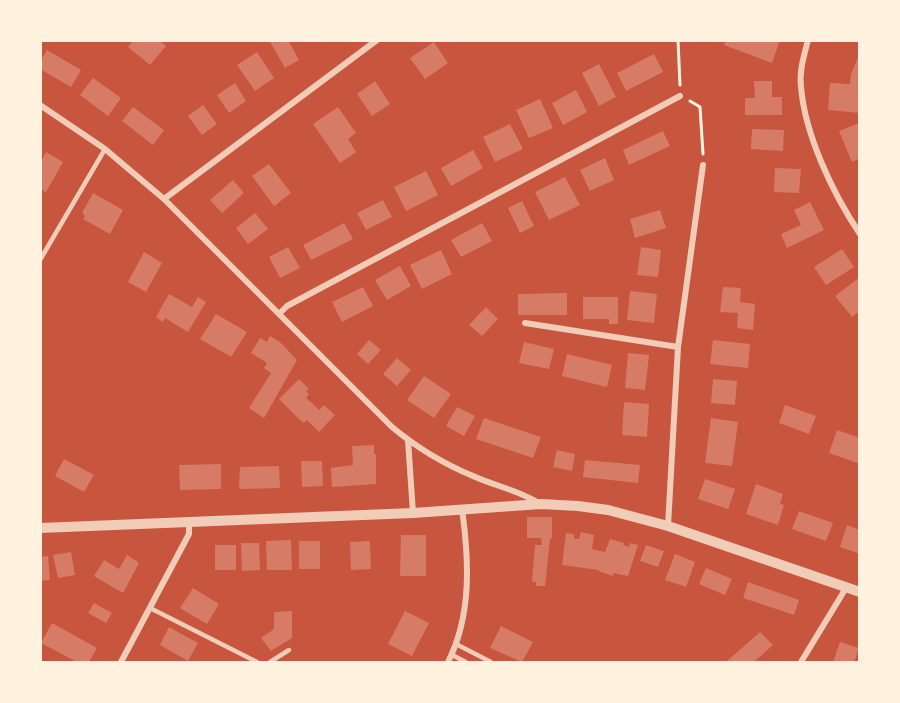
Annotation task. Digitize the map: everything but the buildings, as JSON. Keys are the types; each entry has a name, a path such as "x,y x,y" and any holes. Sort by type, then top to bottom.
{"street":[{"path":"164,199 377,40"},
{"path":"808,40 801,69 804,110 814,141 840,200 860,234"},
{"path":"279,314 287,306 680,96"},
{"path":"40,105 105,149 164,199 392,427 408,440 473,477 528,496 541,504"},
{"path":"668,526 678,347 703,165"},
{"path":"525,323 678,347"},
{"path":"408,440 413,513"},
{"path":"40,528 413,513 541,504 578,506 608,510 668,526 860,592"},
{"path":"448,663 465,614 467,592 466,536 462,509"},
{"path":"121,663 189,534 189,521"},
{"path":"801,663 846,588"}],"lane":[{"path":"40,260 105,149"},
{"path":"150,608 257,663"},
{"path":"456,644 491,663"},
{"path":"270,663 289,650"},
{"path":"452,655 466,663"}],"path":[{"path":"678,40 680,96 700,107 703,165"}]}
